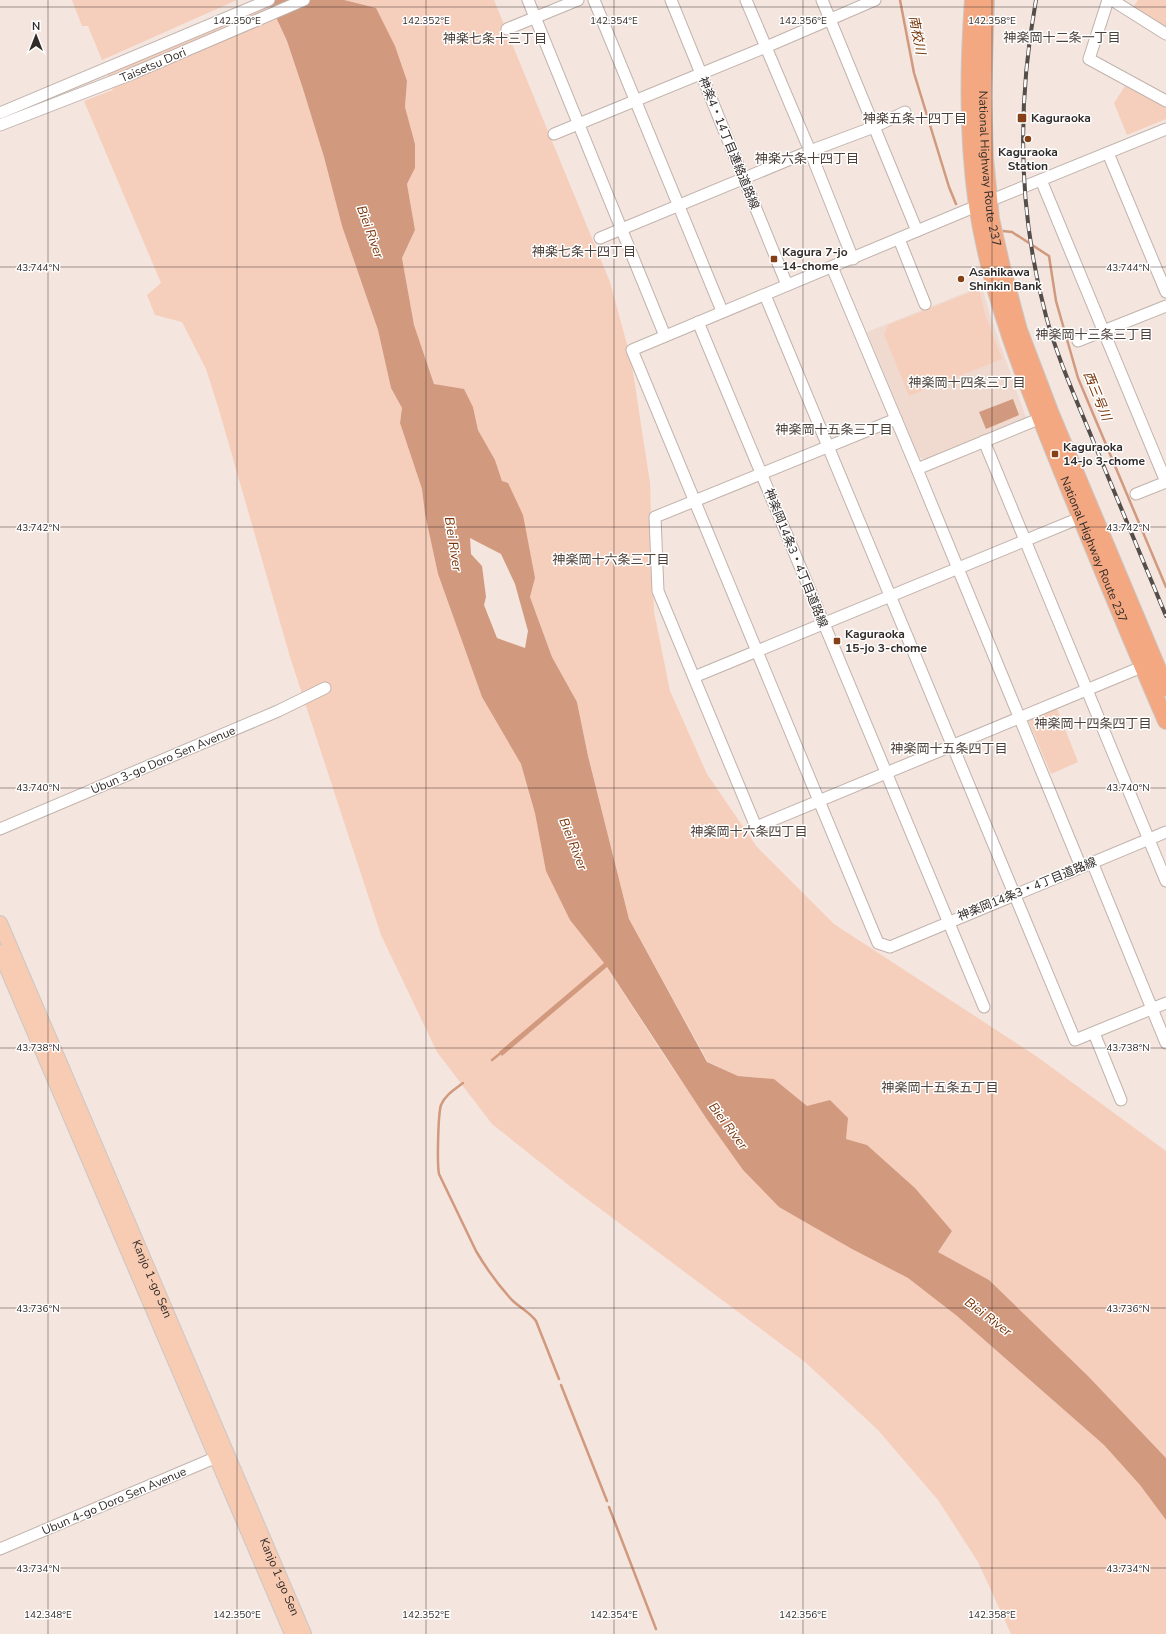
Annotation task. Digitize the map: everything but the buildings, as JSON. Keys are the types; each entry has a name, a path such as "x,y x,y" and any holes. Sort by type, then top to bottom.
{"highway":[{"name":"National Highway Route 237","path":"973,0 969,50 971,154 983,203 990,271 1001,311 1149,664 1166,721"},
{"name":"National Highway Route 237","path":"983,203 985,158 983,96 986,0"},
{"name":"National Highway Route 237","path":"1149,664 1166,688"}],"main road":[{"name":"Kanjo 1-go Sen","path":"0,923 222,1455 292,1634"},
{"name":"Kanjo 1-go Sen","path":"0,952 222,1455 304,1634"}],"street":[{"name":"Taisetsu Dori","path":"0,113 269,0"},
{"name":"Taisetsu Dori","path":"0,126 129,76 304,0"},
{"path":"528,0 665,336"},
{"path":"507,29 578,0"},
{"path":"594,0 722,311"},
{"name":"神楽4・14丁目連絡道路線","path":"671,0 787,285"},
{"path":"746,0 853,259"},
{"path":"822,0 917,232"},
{"path":"554,134 766,47 875,0"},
{"path":"1108,0 1090,60 1166,101"},
{"path":"1112,0 1166,34"},
{"path":"600,238 874,127 905,112"},
{"path":"984,1007 948,922 890,947 878,943 632,350 722,311 853,259 983,203 1166,129"},
{"path":"1108,152 1166,292"},
{"path":"1041,180 1166,482 1136,494"},
{"path":"898,239 925,304"},
{"path":"832,267 1081,867"},
{"path":"765,295 1075,1040 1166,1003"},
{"path":"1078,341 1104,332 1166,306"},
{"name":"神楽岡14条3・4丁目道路線","path":"698,322 948,922 1166,832"},
{"path":"917,469 1046,416"},
{"path":"896,419 655,517 658,591 756,827 1149,664"},
{"path":"984,441 1086,691 1166,881"},
{"path":"694,678 1087,515"},
{"name":"Ubun 3-go Doro Sen Avenue","path":"0,829 278,711 325,688"},
{"path":"1092,862 1166,1043"},
{"path":"1094,1033 1121,1100"},
{"name":"Ubun 4-go Doro Sen Avenue","path":"0,1549 222,1455"}],"shaded area":[{"path":"72,0 237,0 102,60 88,26 82,26"},
{"path":"344,0 494,0 610,282 631,359 650,483 654,612 670,691 707,774 757,847 834,924 1036,1056 1166,1151 1166,1458 1088,1376 989,1280 937,1252 952,1231 915,1188 867,1145 846,1139 774,1079 738,1076 708,1062 629,919 588,756 577,702 552,657 530,597 535,578 495,460 478,430 473,407 464,390 434,384 414,325 402,258 415,230 407,184 415,168 415,144 405,107 407,81"},
{"path":"1138,0 1166,0 1166,34 1130,12"},
{"path":"270,5 287,41 303,89 324,157 342,226 378,330 391,388 402,408 400,423 422,489 425,514 438,574 482,697 521,764 570,920 604,963 665,1057 743,1170 779,1206 852,1249 908,1278 957,1316 1104,1445 1140,1485 1166,1520 1166,1634 1011,1634 978,1562 938,1500 878,1430 805,1362 571,1187 492,1124 437,1052 381,935 290,657 206,369 182,322 155,315 147,295 161,283 84,101 113,90 107,74"},
{"path":"1125,86 1166,105 1166,119 1127,135 1114,103"},
{"path":"982,286 989,312 1026,418 926,460 919,457 867,332"},
{"path":"979,289 985,314 1002,359 909,396 884,334 888,325"},
{"path":"1057,709 1078,762 1051,774 1029,722 1031,719"}],"water":[{"name":"Biei River","path":"268,0 344,0 376,8 395,46 407,81 405,107 415,144 415,168 407,184 415,230 402,258 414,325 434,384 464,389 473,407 478,430 495,460 502,481 508,483 523,515 535,578 530,597 552,657 577,702 588,756 629,919 707,1062 738,1076 774,1079 807,1106 830,1100 848,1118 846,1139 867,1145 915,1188 952,1231 938,1252 989,1280 1088,1376 1166,1458 1166,1520 1140,1485 1104,1445 957,1316 908,1278 852,1249 779,1207 743,1170 706,1118 607,967 502,1056 499,1052 604,963 570,920 546,871 535,813 521,764 482,697 438,574 425,514 422,489 400,423 402,408 391,388 378,330 342,226 324,157 287,41","holes":["470,538 501,554 515,584 528,631 525,648 497,638 484,605 486,597 482,566 471,554"]},
{"path":"1013,399 1019,415 986,429 979,412"}],"waterway":[{"name":"西三号川","path":"900,0 914,73 949,187 956,204"},
{"name":"西三号川","path":"1003,231 1012,232 1049,256 1056,301 1078,378 1166,587"},
{"path":"492,1060 502,1052"},
{"path":"463,1083 448,1095 441,1105 438,1139 439,1174 476,1251 484,1264 512,1300 531,1315 536,1321 559,1379"},
{"path":"561,1385 607,1501"},
{"path":"609,1507 656,1629"}],"railway":[{"path":"1036,0 1026,79 1023,119 1023,158 1030,238 1037,277 1046,316 1062,364 1166,616"}],"place":[{"name":"Kaguraoka","path":"1022,118"},
{"name":"Kaguraoka Station","path":"1028,139"},
{"name":"Kagura 7-jo 14-chome","path":"774,259"},
{"name":"Asahikawa Shinkin Bank","path":"961,279"},
{"name":"Kaguraoka 14-jo 3-chome","path":"1055,454"},
{"name":"Kaguraoka 15-jo 3-chome","path":"837,641"}],"district":[{"name":"神楽岡十二条一丁目","path":"1062,38"},
{"name":"神楽七条十三丁目","path":"495,39"},
{"name":"神楽五条十四丁目","path":"915,119"},
{"name":"神楽六条十四丁目","path":"807,159"},
{"name":"神楽七条十四丁目","path":"584,252"},
{"name":"神楽岡十三条三丁目","path":"1094,335"},
{"name":"神楽岡十四条三丁目","path":"967,383"},
{"name":"神楽岡十五条三丁目","path":"834,430"},
{"name":"神楽岡十六条三丁目","path":"611,560"},
{"name":"神楽岡十四条四丁目","path":"1093,724"},
{"name":"神楽岡十五条四丁目","path":"949,749"},
{"name":"神楽岡十六条四丁目","path":"749,832"},
{"name":"神楽岡十五条五丁目","path":"940,1088"}],"water label":[{"name":"南校川","path":"917,35"}]}
